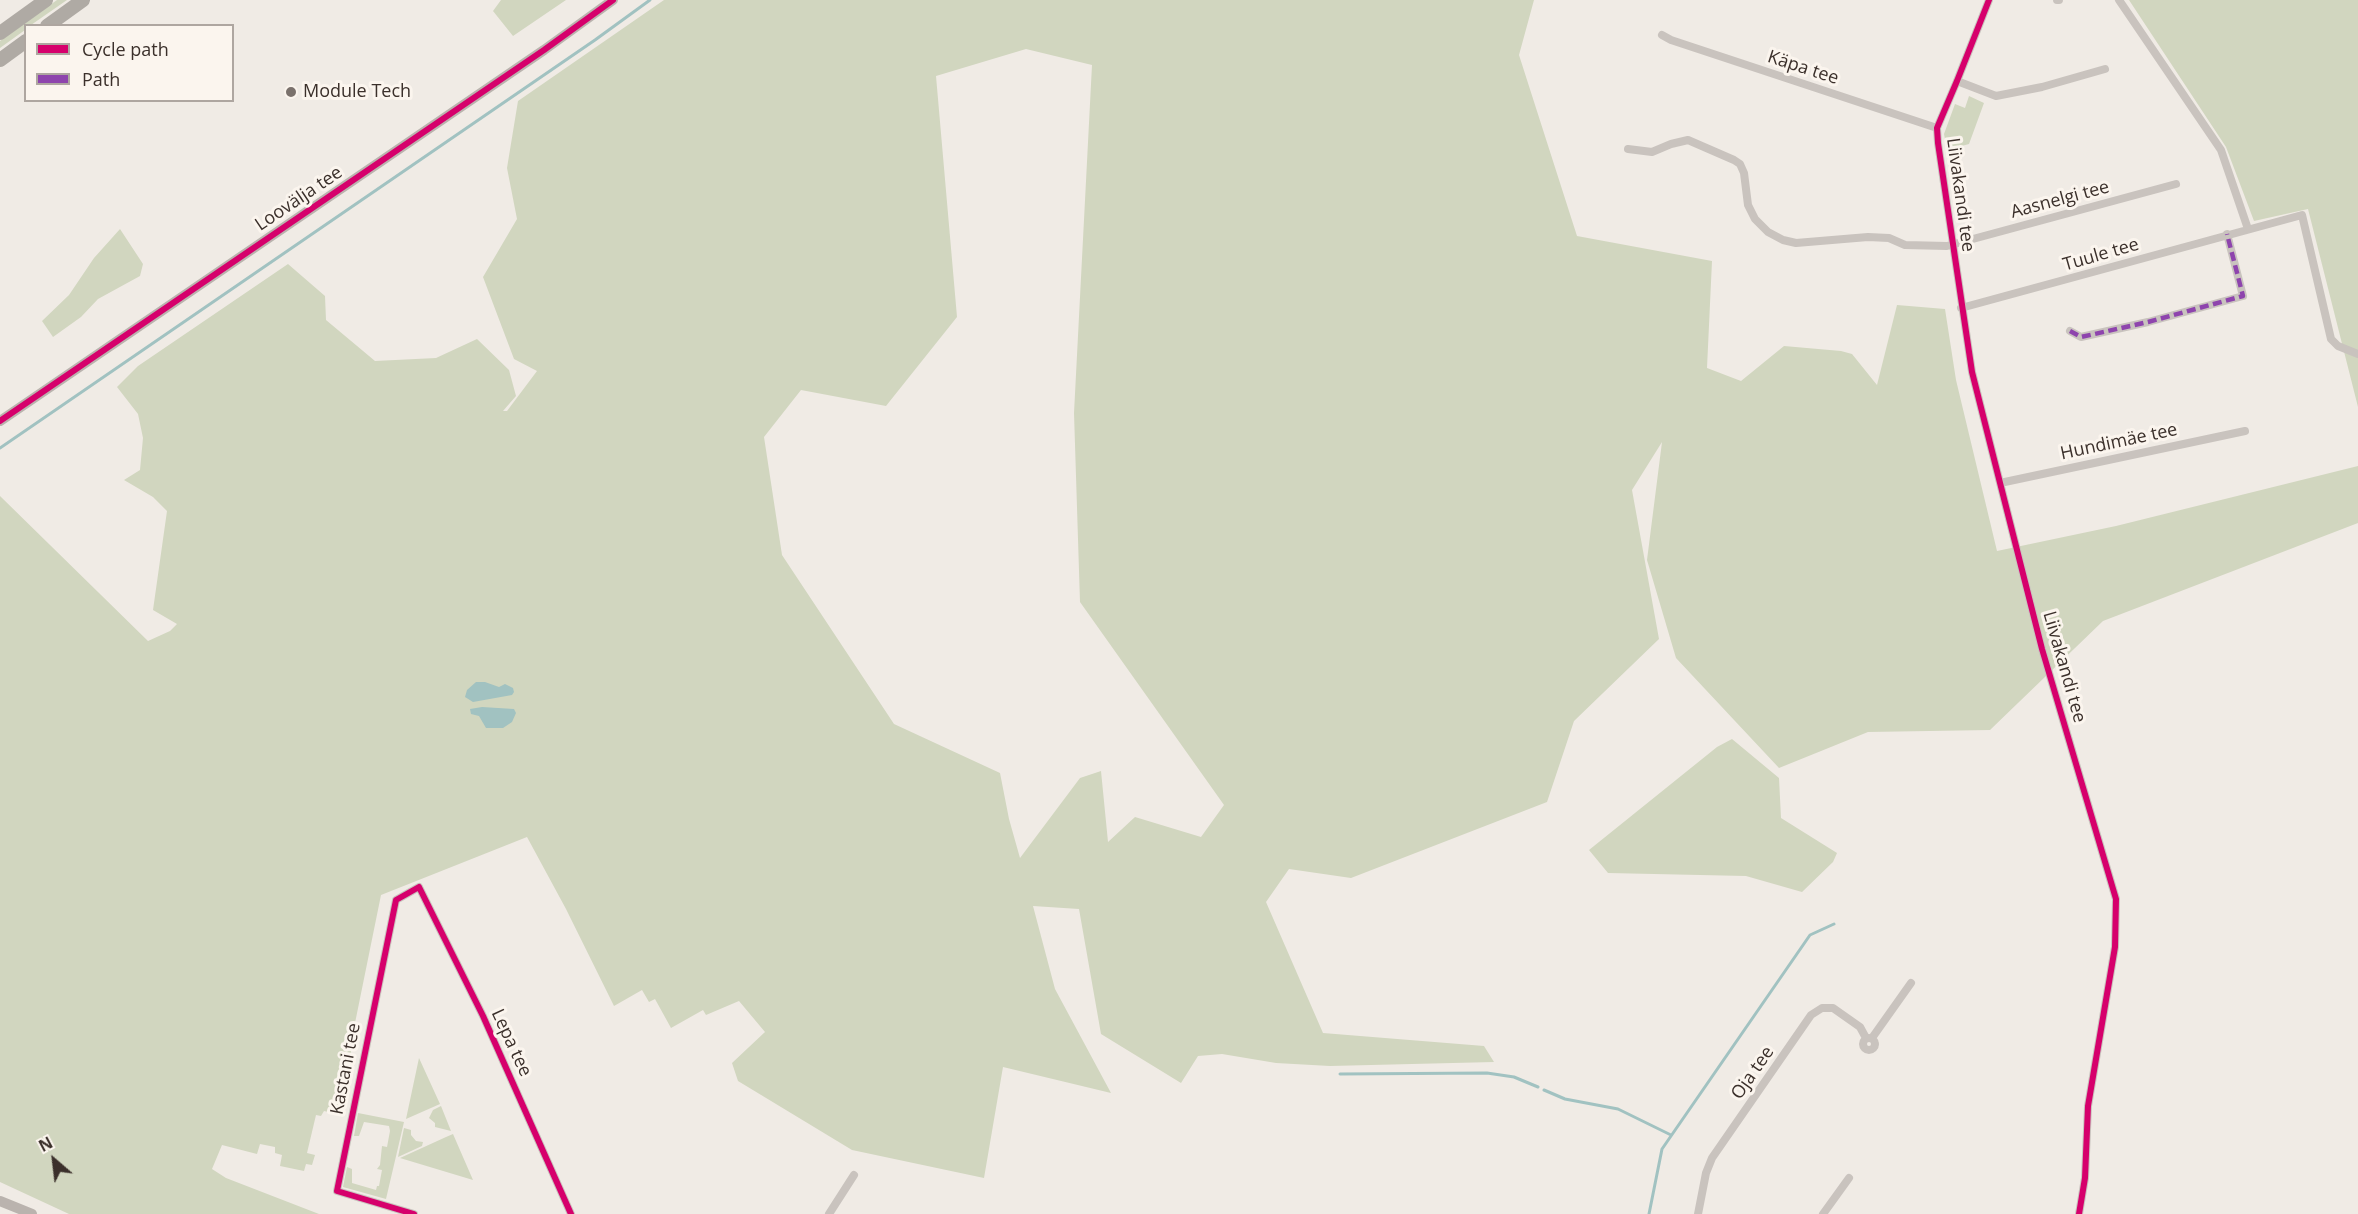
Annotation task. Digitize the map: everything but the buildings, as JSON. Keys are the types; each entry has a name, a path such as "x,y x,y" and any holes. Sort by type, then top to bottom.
{"highway":[{"path":"0,33 46,0"},
{"path":"50,24 83,0"},
{"path":"0,60 24,42"}],"street":[{"name":"Loovälja tee","path":"0,421 534,57 613,0"},
{"path":"1937,128 1989,0"},
{"path":"2120,0 2221,150 2248,229"},
{"name":"Käpa tee","path":"1662,35 1671,40 1937,128"},
{"path":"1957,81 1996,96 2042,87 2105,69"},
{"name":"Liivakandi tee","path":"1937,128 1961,308 1972,372 2042,649 2116,899 2115,947 2088,1106 2085,1178 2079,1214"},
{"name":"Aasnelgi tee","path":"1628,149 1652,152 1688,140 1734,160 1740,164 1744,173 1748,206 1755,219 1768,232 1796,243 1868,237 1889,238 1905,245 1952,245 2176,184"},
{"name":"Tuule tee","path":"1961,308 2302,215 2331,339 2338,346 2358,354"},
{"path":"2070,331 2081,337 2148,322 2243,296 2227,234"},
{"name":"Hundimäe tee","path":"2000,483 2245,431"},
{"name":"Kastani tee","path":"414,1214 337,1191 394,907 399,897 419,887"},
{"name":"Lepa tee","path":"419,887 488,1027 572,1214"},
{"name":"Oja tee","path":"1698,1214 1706,1173 1712,1158 1811,1015 1822,1008 1833,1008 1860,1027 1869,1038 1911,983"},
{"path":"830,1214 854,1175"},
{"path":"1823,1214 1849,1178"},
{"path":"0,1200 32,1214"}],"green space":[{"path":"57,0 67,0 32,24 24,24 24,31 0,48 0,41"},
{"path":"501,0 566,0 513,36 493,11"},
{"path":"664,0 1534,0 1519,55 1577,236 1712,261 1707,368 1741,381 1784,346 1841,351 1852,354 1877,385 1897,305 1945,309 1956,380 1997,551 2116,526 2358,466 2358,523 2103,621 1990,730 1868,732 1779,768 1676,658 1647,560 1662,442 1632,490 1659,639 1574,721 1547,802 1351,878 1289,869 1266,902 1323,1033 1484,1046 1494,1062 1330,1066 1276,1063 1222,1054 1198,1056 1181,1083 1101,1034 1079,909 1033,906 1055,989 1111,1093 1003,1067 984,1178 852,1150 738,1081 732,1063 765,1032 739,1001 706,1015 703,1010 671,1028 655,999 649,1002 642,990 614,1006 527,837 381,895 355,1023 342,1115 324,1111 321,1116 316,1115 307,1153 315,1155 312,1165 306,1164 304,1171 280,1166 282,1155 275,1153 275,1147 260,1144 257,1154 222,1145 212,1169 226,1178 319,1214 69,1214 0,1182 0,496 148,641 170,631 177,624 153,610 167,511 153,497 124,480 140,470 143,438 138,414 117,387 138,366 288,264 325,296 326,320 375,361 436,358 477,339 509,370 516,396 503,411 507,411 537,371 514,359 483,277 517,219 507,168 518,101","holes":["1026,49 1092,65 1074,413 1080,602 1224,805 1201,837 1135,817 1108,842 1101,771 1080,778 1020,858 1000,773 894,724 782,555 764,437 801,390 886,406 957,317 936,76"]},
{"path":"2129,0 2358,0 2358,407 2308,209 2254,221 2226,147"},
{"path":"1969,96 1984,103 1969,144 1947,150 1944,134 1955,104 1965,108"},
{"path":"120,229 143,264 140,276 98,299 81,317 53,337 42,321 69,295 94,258"},
{"path":"1732,739 1779,778 1781,818 1837,853 1833,862 1802,892 1746,876 1608,873 1589,850 1717,747"},
{"path":"419,1058 440,1104 406,1119"},
{"path":"441,1106 451,1131 435,1127 435,1123 429,1118 433,1110"},
{"path":"358,1113 404,1122 386,1199 343,1187 347,1167 352,1169 352,1183 376,1190 382,1170 377,1169 380,1165 382,1146 387,1147 389,1126 364,1122 359,1136 354,1136"},
{"path":"404,1128 411,1130 411,1135 416,1141 423,1142 422,1146 398,1157"},
{"path":"453,1134 473,1180 400,1158 446,1137"}],"water":[{"path":"476,682 485,682 499,687 505,684 513,688 514,692 512,695 473,702 465,697 467,690"},
{"path":"482,707 514,709 516,713 512,722 503,728 486,728 479,716 471,714 470,709"}],"waterway":[{"path":"0,448 650,0"},
{"path":"1649,1214 1662,1149 1810,935 1834,924"},
{"path":"1340,1074 1487,1073 1514,1077 1538,1087"},
{"path":"1544,1090 1565,1099 1618,1109 1671,1135"}],"marked path":[{"path":"2070,331 2081,337 2148,322 2243,296 2227,234"}],"cycle path":[{"path":"0,421 544,50 613,0"},
{"path":"1989,0 1937,128 1938,143 1972,372 2042,649 2116,899 2115,947 2088,1106 2085,1178 2079,1214"},
{"path":"414,1214 337,1191 396,900 419,887 483,1016 571,1214"}],"place":[{"name":"Module Tech","path":"291,92"}]}
